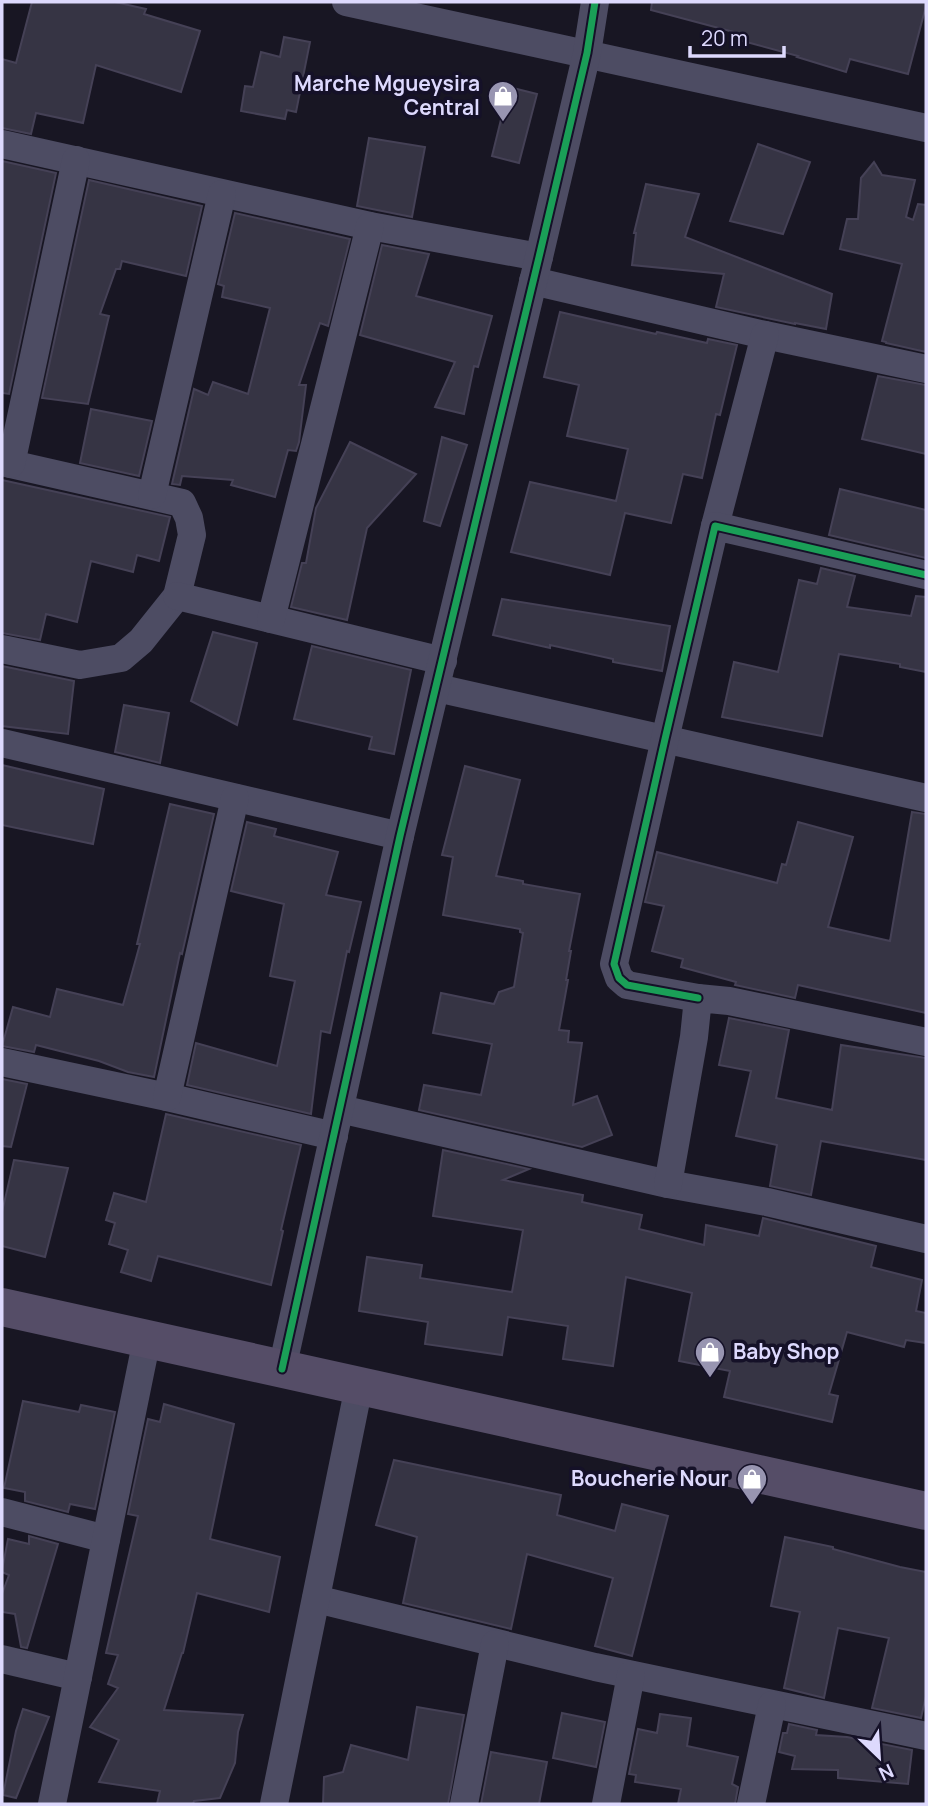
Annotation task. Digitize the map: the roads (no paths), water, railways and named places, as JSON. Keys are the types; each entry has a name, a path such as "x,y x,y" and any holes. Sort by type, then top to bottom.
{"main road":[{"path":"2,1307 926,1511"}],"street":[{"path":"346,2 415,9 587,53 926,128"},
{"path":"282,1369 400,836 587,53 595,2"},
{"path":"2,145 370,226 536,269 765,335 926,369"},
{"path":"2,649 80,665 121,658 141,641 177,596 192,535 189,518 182,503 6,463 76,160"},
{"path":"152,495 222,194"},
{"path":"271,619 370,226"},
{"path":"765,335 715,526 614,964 620,978 628,985 729,1001 926,1042"},
{"path":"715,526 926,575"},
{"path":"177,596 271,619 440,675 665,739 926,798"},
{"path":"2,743 400,836"},
{"path":"167,1097 236,798"},
{"path":"667,1184 694,1037 698,998"},
{"path":"2,1062 167,1097 337,1123 767,1202 926,1238"},
{"path":"52,1804 147,1339"},
{"path":"274,1804 359,1386"},
{"path":"2,1512 106,1539"},
{"path":"316,1599 631,1675 926,1736"},
{"path":"464,1804 495,1644"},
{"path":"2,1658 78,1677"},
{"path":"606,1804 631,1675"},
{"path":"751,1804 772,1704"}],"place":[{"name":"Marche Mgueysira Central","path":"503,123"},
{"name":"Baby Shop","path":"710,1379"},
{"name":"Boucherie Nour","path":"752,1506"}]}
